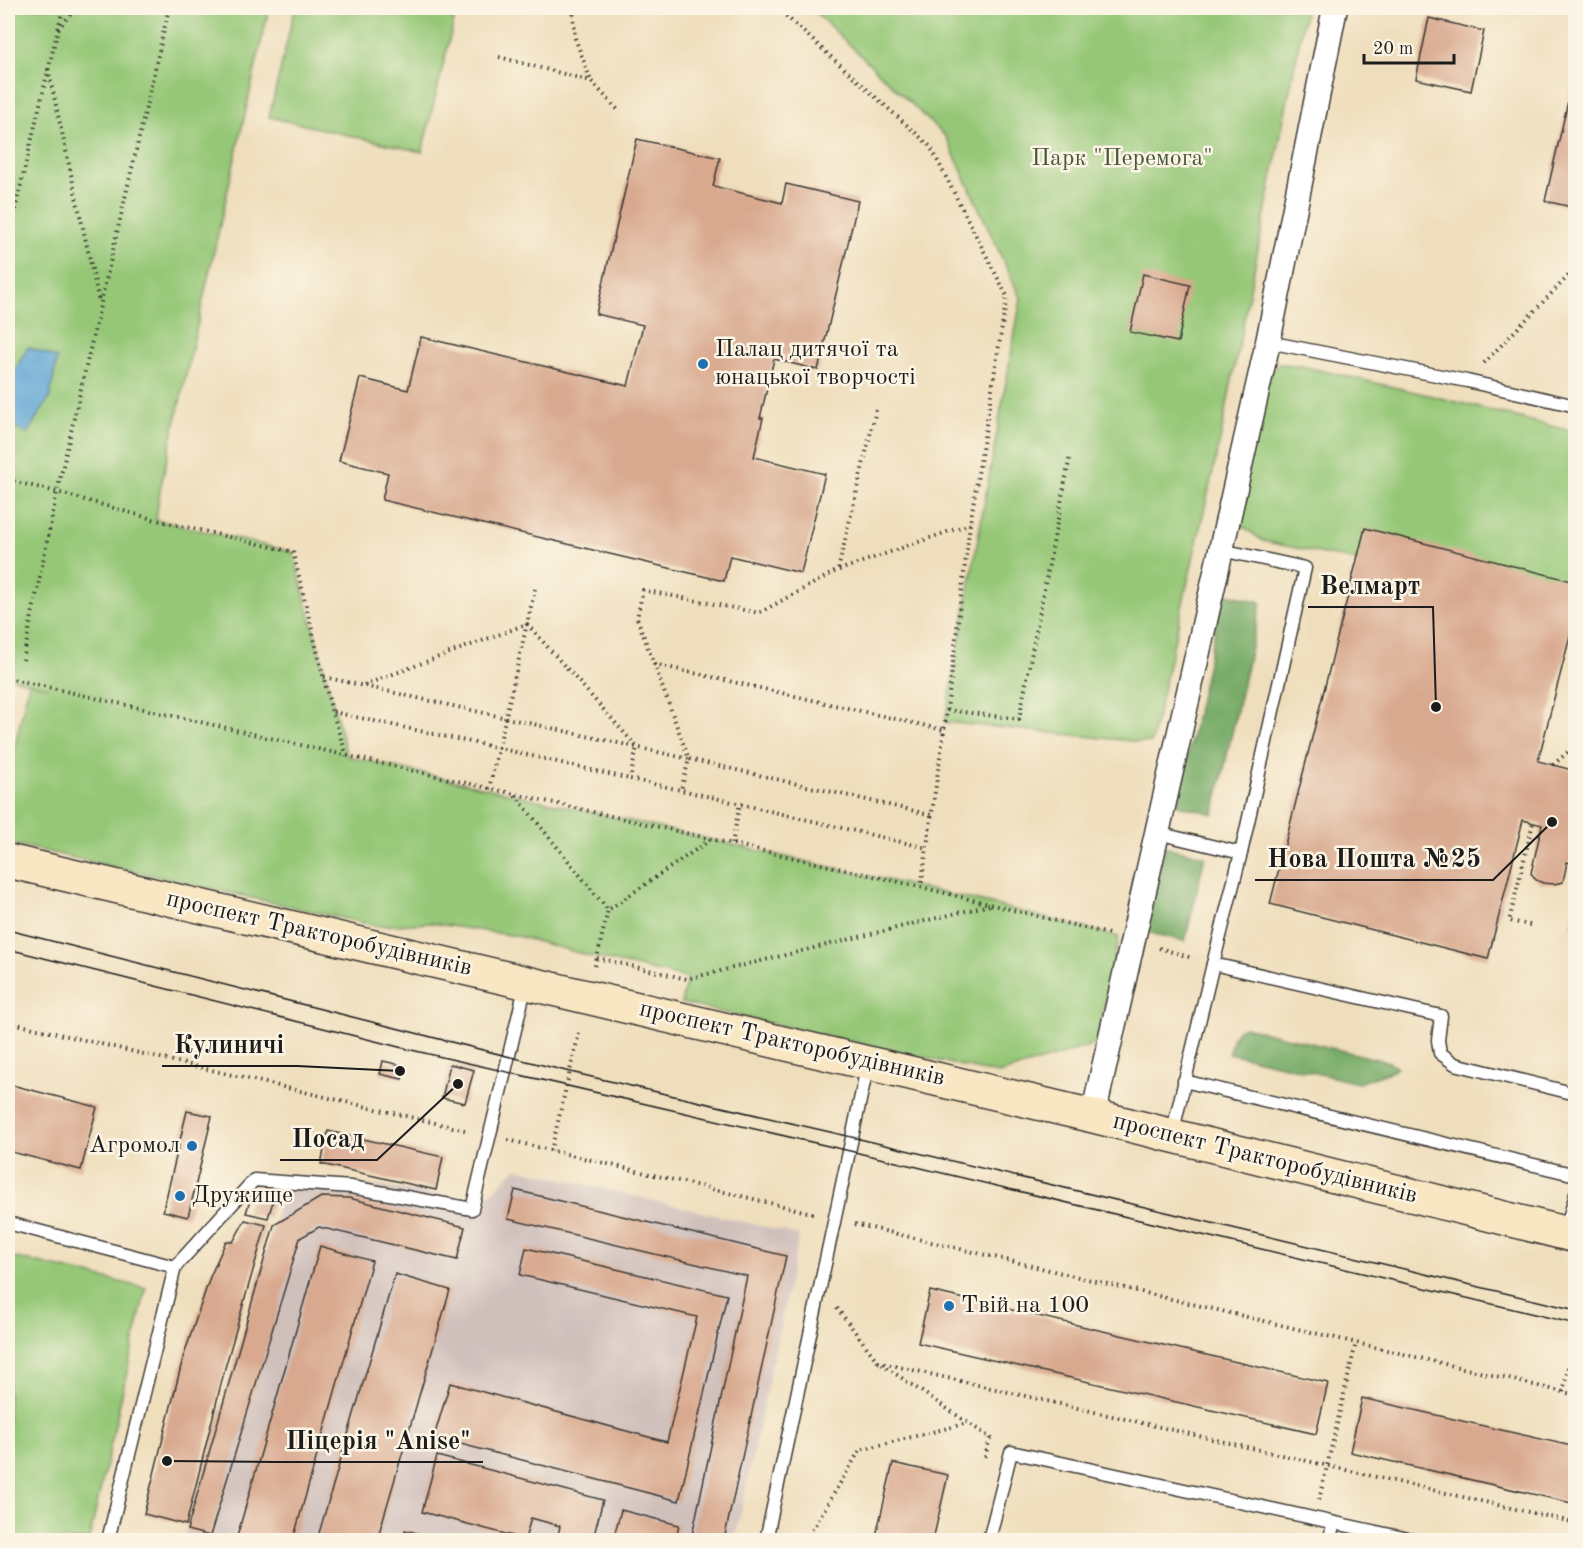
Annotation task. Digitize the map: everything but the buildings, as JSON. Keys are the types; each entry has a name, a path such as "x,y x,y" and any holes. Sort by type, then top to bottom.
{"main road":[{"name":"проспект Тракторобудівників","path":"8,861 1094,1116 1570,1235"}],"street":[{"path":"1094,1116 1268,342 1335,8"}],"lane":[{"path":"1268,342 1467,381 1575,406"},
{"path":"1171,1136 1241,853 1305,568 1221,550"},
{"path":"1157,833 1241,853"},
{"path":"1213,964 1441,1016 1438,1040 1440,1053 1455,1064 1575,1094"},
{"path":"108,1540 175,1267 254,1180 351,1187 472,1209 526,982"},
{"path":"766,1540 868,1062"},
{"path":"1185,1081 1575,1175"},
{"path":"1570,1235 1575,1194"},
{"path":"8,1223 175,1267"},
{"path":"989,1540 1011,1452 1413,1540"},
{"path":"1329,1540 1334,1523"}],"path":[{"path":"8,239 63,8"},
{"path":"58,30 76,8"},
{"path":"23,660 57,492 169,8"},
{"path":"573,8 575,38 591,81 620,112"},
{"path":"777,8 930,146 1007,296 970,524 947,710 921,887"},
{"path":"499,57 591,81"},
{"path":"48,69 100,304"},
{"path":"1467,381 1575,268"},
{"path":"838,570 876,410"},
{"path":"947,710 1019,719 1071,456"},
{"path":"8,480 156,520 293,552 332,712 347,756"},
{"path":"681,790 689,759 637,618 643,590 759,613 838,570 970,524"},
{"path":"489,789 535,589"},
{"path":"363,686 527,624"},
{"path":"527,624 637,747"},
{"path":"654,664 944,730"},
{"path":"324,677 932,815"},
{"path":"8,678 921,887 1133,940 1213,964"},
{"path":"332,712 740,803 927,848"},
{"path":"1552,765 1575,745"},
{"path":"630,779 637,747"},
{"path":"514,794 608,910"},
{"path":"732,844 740,803"},
{"path":"1530,925 1509,921 1533,823"},
{"path":"594,970 608,910 710,839"},
{"path":"597,958 687,979 991,904"},
{"path":"8,1022 1575,1395"},
{"path":"552,1151 579,1033"},
{"path":"820,1286 878,1362 1011,1452"},
{"path":"1563,1392 1575,1329"},
{"path":"1314,1519 1356,1343"},
{"path":"878,1362 1575,1523"},
{"path":"806,1540 860,1450 968,1423"}],"shaded area":[{"path":"516,1168 799,1235 735,1540 200,1540 184,1536 288,1174 484,1201"}],"green space":[{"path":"8,8 269,8 160,490 156,520 293,552 347,756 991,904 1119,937 1096,1044 998,1074 681,1003 687,978 597,958 517,936 431,923 377,926 8,843 8,776 29,683 47,687 8,677"},
{"path":"295,8 457,8 422,152 269,117"},
{"name":"Парк \"Перемога\"","path":"811,8 1306,8 1219,445 1151,743 945,722 1021,299 946,137"},
{"path":"1279,364 1297,365 1437,397 1575,432 1575,582 1357,561 1263,541 1241,525 1235,513 1265,374"},
{"path":"1223,593 1261,602 1214,814 1177,805"},
{"path":"1165,847 1205,856 1185,941 1145,932"},
{"path":"1245,1027 1389,1062 1397,1067 1393,1071 1358,1083 1229,1053 1235,1033"},
{"path":"8,1256 146,1288 89,1540 8,1540"}],"water":[{"path":"28,347 57,358 50,397 27,433 8,425 8,389 9,381"}],"tram line":[{"path":"8,930 566,1071 1576,1310"},
{"path":"8,949 407,1049 850,1151 1576,1324"}],"place":[{"name":"Палац дитячої та юнацької творчості","path":"703,364"},
{"name":"Велмарт","path":"1436,707"},
{"name":"Нова Пошта №25","path":"1552,822"},
{"name":"Кулиничі","path":"400,1071"},
{"name":"Посад","path":"458,1084"},
{"name":"Агромол","path":"192,1146"},
{"name":"Дружище","path":"180,1196"},
{"name":"Твій на 100","path":"949,1306"},
{"name":"Піцерія \"Anise\"","path":"167,1461"}]}
